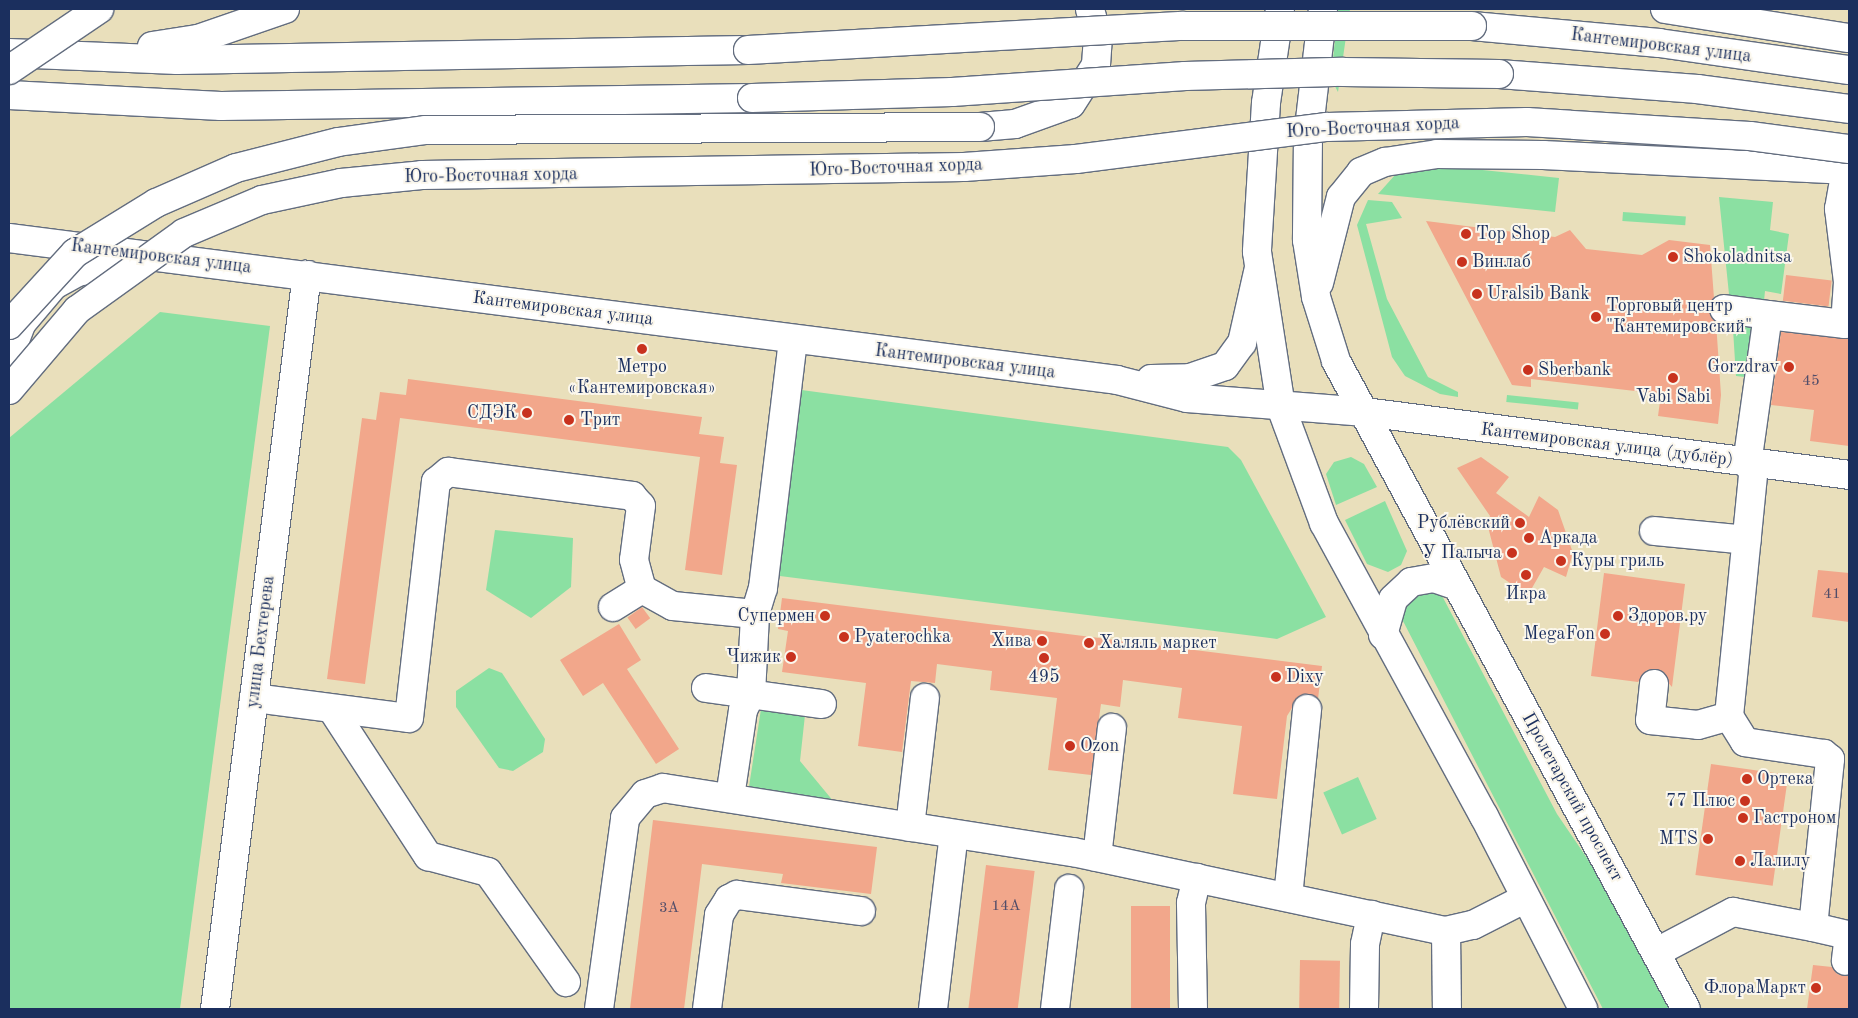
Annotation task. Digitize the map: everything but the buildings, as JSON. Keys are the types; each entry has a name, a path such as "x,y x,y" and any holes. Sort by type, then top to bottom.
{"main road":[{"path":"9,70 99,9"},
{"path":"9,53 44,57 198,39 285,9"},
{"path":"9,326 75,253 156,203 236,168 338,142 426,130 980,127 1023,122 1072,104 1096,65 1098,39 1090,9"},
{"path":"1280,9 1260,170 1258,272 1281,406 1324,523 1526,898 1583,1009"},
{"name":"Пролетарский проспект","path":"1323,9 1306,157 1307,240 1316,297 1336,361 1657,952 1686,1009"},
{"path":"1665,9 1849,38"},
{"name":"Кантемировская улица","path":"44,57 177,60 748,50 1183,26 1472,26 1659,43 1849,70"},
{"path":"9,95 221,106 752,98 952,92 1185,76 1343,72 1499,74 1697,89 1849,109"},
{"name":"Юго-Восточная хорда","path":"9,390 77,310 184,233 262,200 341,183 422,175 964,167 1076,158 1337,126 1527,122 1750,136 1848,163"},
{"path":"1316,297 1341,197 1361,172 1385,162 1437,154 1848,163 1840,209 1848,282 1847,324 1724,309"},
{"name":"Кантемировская улица","path":"9,238 307,275 792,341 1117,380 1187,398 1365,412"},
{"path":"9,356 25,318 54,285 106,265 182,260"},
{"name":"Кантемировская улица","path":"1117,380 1190,378 1225,366 1242,344 1258,272"},
{"name":"улица Бехтерева","path":"215,1009 307,275"},
{"path":"1768,315 1751,464 1747,540 1729,716 1745,742 1762,752 1824,754 1831,764 1813,927"},
{"path":"730,798 743,710 751,694 755,614 763,588 792,341"},
{"name":"Кантемировская улица (дублёр)","path":"1365,412 1751,464 1849,475"},
{"path":"254,698 409,718 436,482 440,475 448,472 632,496 640,506 634,560 642,589 673,606 755,614"},
{"path":"1654,531 1747,540"},
{"path":"1383,635 1393,599 1411,582 1434,578 1457,586"},
{"path":"613,607 642,589"},
{"path":"1654,684 1650,720 1698,724 1729,716"},
{"path":"706,688 822,704"},
{"path":"910,827 925,698"},
{"path":"332,709 428,856 488,872 566,982"},
{"path":"1288,897 1307,709"},
{"path":"1055,1009 1077,868 1112,728"},
{"path":"599,1009 630,810 645,794 663,788 954,834 1077,868 1197,878 1446,931 1474,925 1526,898"},
{"path":"933,1009 954,834"},
{"path":"1192,1009 1191,904 1197,878"},
{"path":"707,1009 719,916 729,899 737,895 861,910"},
{"path":"1657,952 1733,912 1849,935 1846,961"},
{"path":"1364,1009 1365,944 1372,916"},
{"path":"1446,931 1447,1009"}],"green space":[{"path":"1338,9 1350,9 1338,92 1331,79"},
{"path":"1434,165 1559,178 1555,212 1378,194 1395,175"},
{"path":"1719,197 1773,202 1770,230 1789,234 1781,294 1765,291 1763,311 1730,304"},
{"path":"1368,200 1392,202 1402,218 1366,224 1387,299 1428,377 1458,392 1458,397 1440,394 1405,376 1392,357 1357,225"},
{"path":"1623,212 1686,216 1685,225 1622,221"},
{"path":"160,312 270,326 180,1009 9,1009 9,438"},
{"path":"1732,314 1761,324 1753,378 1736,376"},
{"path":"794,389 1228,447 1241,460 1326,617 1277,639 772,575"},
{"path":"1507,395 1579,403 1578,409 1506,402"},
{"path":"1351,457 1364,464 1377,487 1336,505 1326,474 1334,462"},
{"path":"1385,501 1407,551 1401,565 1388,572 1367,564 1345,520"},
{"path":"495,530 573,538 571,587 531,618 486,590"},
{"path":"1439,590 1557,814 1608,889 1669,1009 1603,1009 1403,621 1402,607 1409,594"},
{"path":"489,668 502,673 545,739 543,752 513,771 499,768 456,707 456,691"},
{"path":"761,709 805,715 800,761 839,808 748,793"},
{"path":"1358,777 1377,819 1342,834 1323,792"}],"place":[{"name":"Top Shop","path":"1466,234"},
{"name":"Shokoladnitsa","path":"1673,257"},
{"name":"Винлаб","path":"1462,262"},
{"name":"Uralsib Bank","path":"1477,294"},
{"name":"Торговый центр \"Кантемировский\"","path":"1596,317"},
{"name":"Метро «Кантемировская»","path":"642,349"},
{"name":"Gorzdrav","path":"1789,367"},
{"name":"Sberbank","path":"1528,370"},
{"name":"Vabi Sabi","path":"1673,378"},
{"name":"СДЭК","path":"527,413"},
{"name":"Трит","path":"569,420"},
{"name":"Рублёвский","path":"1520,523"},
{"name":"Аркада","path":"1529,538"},
{"name":"У Палыча","path":"1512,553"},
{"name":"Куры гриль","path":"1561,561"},
{"name":"Икра","path":"1526,575"},
{"name":"Супермен","path":"825,616"},
{"name":"Здоров.ру","path":"1618,616"},
{"name":"MegaFon","path":"1605,634"},
{"name":"Pyaterochka","path":"844,637"},
{"name":"Хива","path":"1042,641"},
{"name":"Халяль маркет","path":"1089,643"},
{"name":"Чижик","path":"791,657"},
{"name":"495","path":"1044,658"},
{"name":"Dixy","path":"1276,677"},
{"name":"Ozon","path":"1070,746"},
{"name":"Ортека","path":"1747,779"},
{"name":"77 Плюс","path":"1745,801"},
{"name":"Гастроном","path":"1743,818"},
{"name":"MTS","path":"1708,839"},
{"name":"Лалилу","path":"1740,861"},
{"name":"ФлораМаркт","path":"1816,988"}]}
